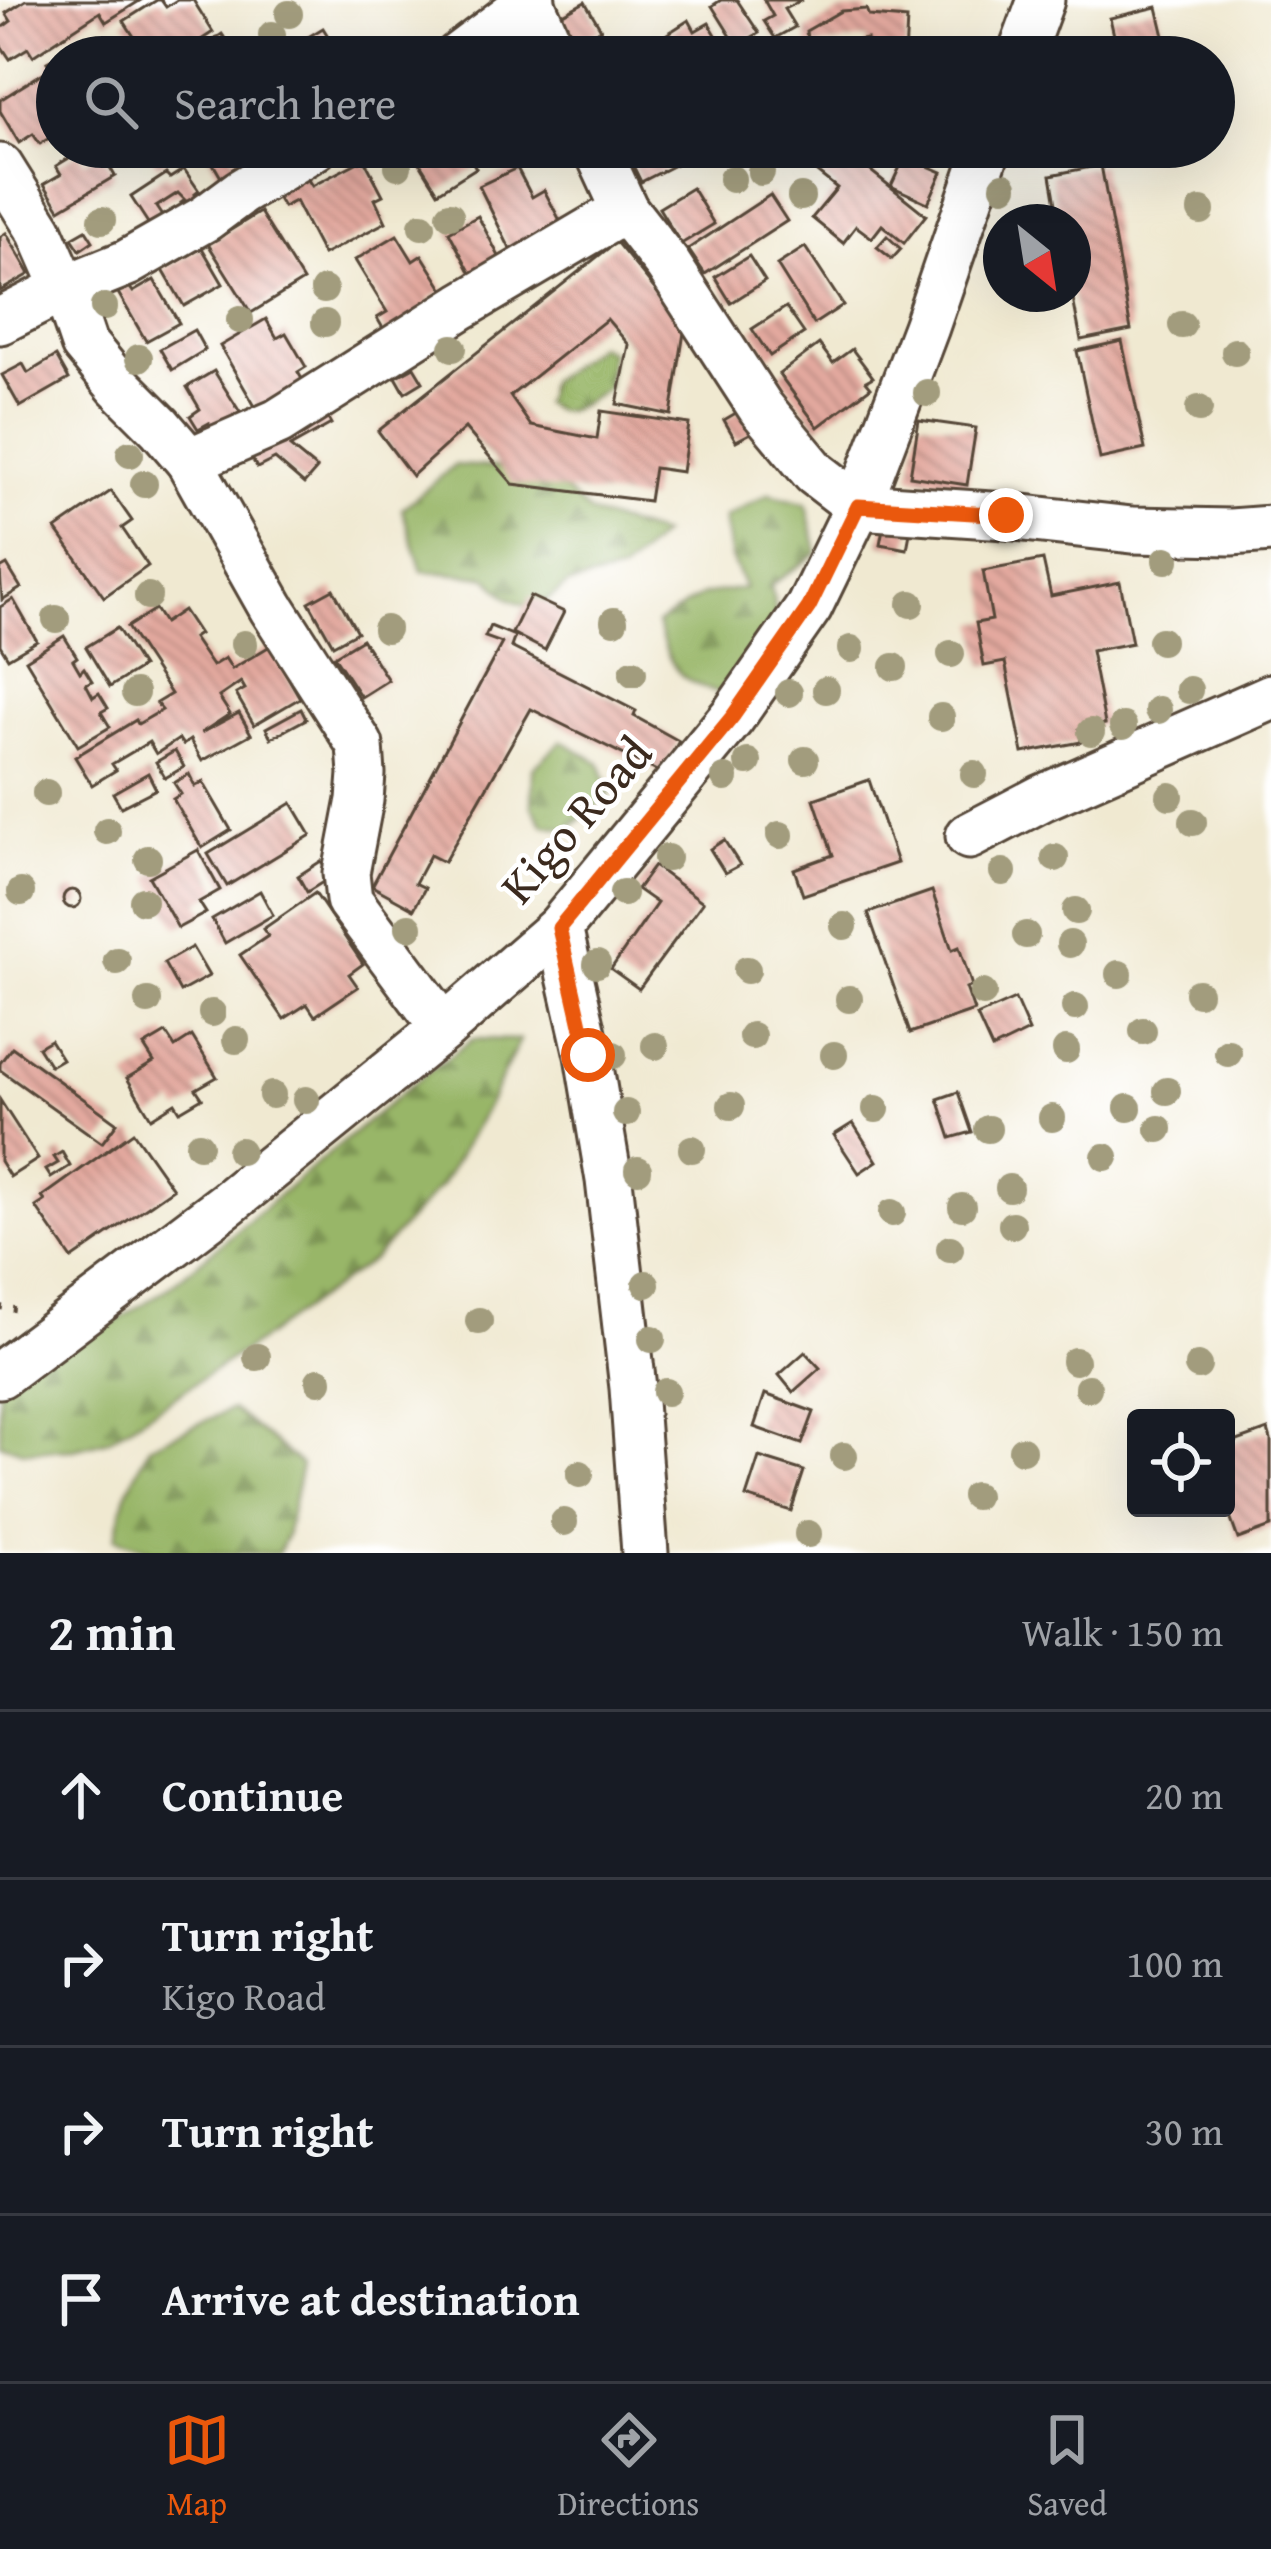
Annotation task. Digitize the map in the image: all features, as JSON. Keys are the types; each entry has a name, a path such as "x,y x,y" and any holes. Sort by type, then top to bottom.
{"street":[{"path":"484,36 530,0 546,36"},
{"path":"1028,36 1041,0"},
{"path":"0,167 40,231 83,344 189,461 272,608 360,745 360,800 346,873 349,900 444,1028"},
{"path":"0,321 146,253 282,168"},
{"path":"606,168 625,210 668,266 761,408 814,472 858,506 1006,515 1132,530 1271,529"},
{"name":"Kigo Road","path":"0,1375 228,1203 559,928 733,716 809,607 858,506 981,168"},
{"path":"189,461 278,422 462,305 625,210"},
{"path":"969,836 1042,798 1271,697"},
{"path":"559,928 588,1055 608,1180 633,1388 645,1553"}],"green space":[{"path":"598,345 610,352 607,388 568,410 543,403 550,381"},
{"path":"455,465 542,470 591,514 661,535 622,572 567,585 535,610 507,597 487,577 422,571 402,509"},
{"path":"769,494 807,504 817,553 771,585 777,621 727,696 679,673 657,624 702,595 745,588 731,558 724,518"},
{"path":"562,741 600,763 610,795 569,829 544,825 532,806 533,768"},
{"path":"473,1039 520,1040 442,1184 373,1259 108,1440 74,1449 23,1451 0,1443 0,1368 18,1337 112,1324 168,1288"},
{"path":"232,1409 301,1465 278,1553 160,1553 115,1538 126,1494 149,1446"}],"building":[{"path":"26,0 141,0 106,22 100,12 63,36 36,36 36,54 28,48 10,59 0,44 0,29 11,21 6,13"},
{"path":"157,0 166,7 177,0 193,0 213,32 207,36 134,36 124,21"},
{"path":"721,0 737,0 759,33 731,36 712,6"},
{"path":"764,0 802,0 784,9 795,27 779,36 764,21 773,16"},
{"path":"585,2 601,29 589,36 573,36 561,15"},
{"path":"1157,7 1164,36 1114,36 1110,18"},
{"path":"866,9 869,16 907,19 906,36 807,36 806,31 841,11"},
{"path":"689,20 695,31 709,23 717,36 668,36"},
{"path":"36,77 36,138 33,134 19,143 0,111 0,100"},
{"path":"57,168 110,168 115,176 60,209 44,184 61,174"},
{"path":"216,168 252,168 254,172 230,193"},
{"path":"347,168 369,168 383,195 375,199 386,222 323,255 295,201 283,207 271,187 301,169 312,186"},
{"path":"423,168 476,168 438,192"},
{"path":"517,168 532,197 544,190 565,230 516,261 479,186"},
{"path":"634,168 669,168 641,182"},
{"path":"812,168 867,168 926,215 904,243 882,225 872,238 856,226 843,243 812,218 837,188"},
{"path":"899,168 942,172 928,203 891,186"},
{"path":"1102,168 1131,330 1081,340 1076,312 1091,312 1091,204 1056,204 1051,175"},
{"path":"184,169 205,210 159,240 131,197 166,174 170,178","holes":["178,193 185,200 181,203 187,213 168,225 156,207"]},
{"path":"692,188 714,224 681,244 659,208"},
{"path":"770,195 787,221 705,274 688,249"},
{"path":"260,212 303,281 251,313 208,244"},
{"path":"478,216 504,266 475,281 449,232"},
{"path":"86,230 93,241 80,250 72,238"},
{"path":"6,233 30,274 0,291 0,237"},
{"path":"397,235 413,261 422,255 444,290 428,300 435,312 390,340 377,318 387,312 355,260"},
{"path":"887,236 901,249 892,259 877,247"},
{"path":"616,242 685,326 671,415 617,404 629,345 607,319 510,396 531,426 597,439 601,411 689,424 682,472 654,468 649,501 513,484 465,428 412,476 378,431"},
{"path":"805,247 843,305 814,324 777,265"},
{"path":"202,248 223,284 184,306 163,270"},
{"path":"749,256 765,281 731,303 715,277"},
{"path":"154,280 179,323 146,341 117,291 128,285 133,292"},
{"path":"786,307 804,333 770,356 752,329"},
{"path":"266,319 277,338 286,333 306,367 298,372 307,388 260,415 220,346"},
{"path":"194,330 205,350 172,370 160,349"},
{"path":"1122,341 1145,449 1100,459 1077,351"},
{"path":"819,344 833,363 852,349 873,377 866,381 871,387 818,427 779,374"},
{"path":"56,356 69,379 20,407 2,375 23,364 28,373"},
{"path":"414,367 423,382 405,393 396,377"},
{"path":"214,371 245,420 218,438 209,423 198,429 190,416 200,409 187,387"},
{"path":"323,410 331,424 290,447 317,469 304,484 275,459 257,468 249,453"},
{"path":"741,410 753,432 736,441 724,420"},
{"path":"919,420 976,428 967,485 910,476"},
{"path":"111,491 132,521 122,528 148,566 104,597 56,529"},
{"path":"884,523 911,528 907,549 880,544"},
{"path":"1043,560 1051,596 1120,582 1132,643 1091,651 1105,724 1079,729 1081,742 1023,753 1005,662 984,666 976,623 992,620 983,571"},
{"path":"7,565 21,588 2,600 0,569"},
{"path":"333,589 357,632 333,645 309,602"},
{"path":"530,596 564,612 545,650 512,633"},
{"path":"13,599 37,641 8,658 0,645 0,607"},
{"path":"155,609 164,623 183,610 199,634 193,638 212,666 225,658 232,669 270,646 300,698 254,725 236,694 245,689 241,682 219,697 230,714 201,733 239,713 251,734 202,761 190,740 183,745 179,739 156,754 149,742 112,764 116,770 92,785 75,757 162,710 156,703 171,694 127,627"},
{"path":"490,626 515,636 511,647 636,711 634,716 679,741 661,773 531,709 444,862 430,855 415,883 425,888 414,909 372,886 502,643 485,637"},
{"path":"117,628 142,667 110,687 86,647"},
{"path":"64,636 80,672 84,668 92,681 86,684 93,697 99,693 108,708 101,712 110,727 78,746 26,660"},
{"path":"362,639 388,680 361,697 334,656"},
{"path":"301,709 306,719 271,738 266,728"},
{"path":"175,751 184,767 165,778 156,762"},
{"path":"148,773 156,789 121,807 113,793"},
{"path":"189,774 195,786 203,782 231,830 202,848 173,799 181,794 174,783"},
{"path":"869,780 897,863 803,895 794,869 833,855 814,799"},
{"path":"292,803 311,835 227,886 208,854"},
{"path":"724,840 740,865 725,873 710,849"},
{"path":"198,850 220,890 199,902 206,913 178,928 149,877"},
{"path":"321,861 331,877 307,892 298,876"},
{"path":"654,866 703,902 639,989 611,969 657,903 637,889"},
{"path":"72,890 81,899 72,908 63,899"},
{"path":"260,891 273,915 225,943 212,919"},
{"path":"932,891 952,950 959,947 972,986 966,988 974,1011 910,1033 868,913"},
{"path":"315,893 363,964 349,974 358,987 315,1016 307,1004 284,1019 240,955 268,936 263,929"},
{"path":"192,947 209,976 180,992 164,963"},
{"path":"1015,999 1029,1031 992,1049 977,1016"},
{"path":"166,1033 175,1047 192,1036 217,1077 196,1089 202,1098 180,1111 175,1103 151,1118 127,1078 154,1062 144,1046"},
{"path":"50,1040 62,1059 50,1066 38,1047"},
{"path":"12,1047 117,1123 102,1143 0,1070"},
{"path":"958,1092 972,1132 951,1138 938,1099"},
{"path":"0,1100 38,1159 10,1177 0,1161"},
{"path":"853,1123 877,1161 859,1173 834,1135"},
{"path":"133,1132 173,1189 72,1259 36,1207 45,1201 42,1197"},
{"path":"62,1152 70,1166 51,1178 46,1170 58,1163 54,1157"},
{"path":"805,1352 820,1368 793,1392 779,1375"},
{"path":"765,1394 814,1412 802,1444 754,1427"},
{"path":"1268,1430 1271,1440 1271,1527 1238,1539 1230,1517 1235,1517 1235,1442"},
{"path":"759,1457 804,1471 791,1511 746,1497"}],"route":[{"path":"588,1055 559,928 733,716 809,607 858,506 1006,515"}]}
